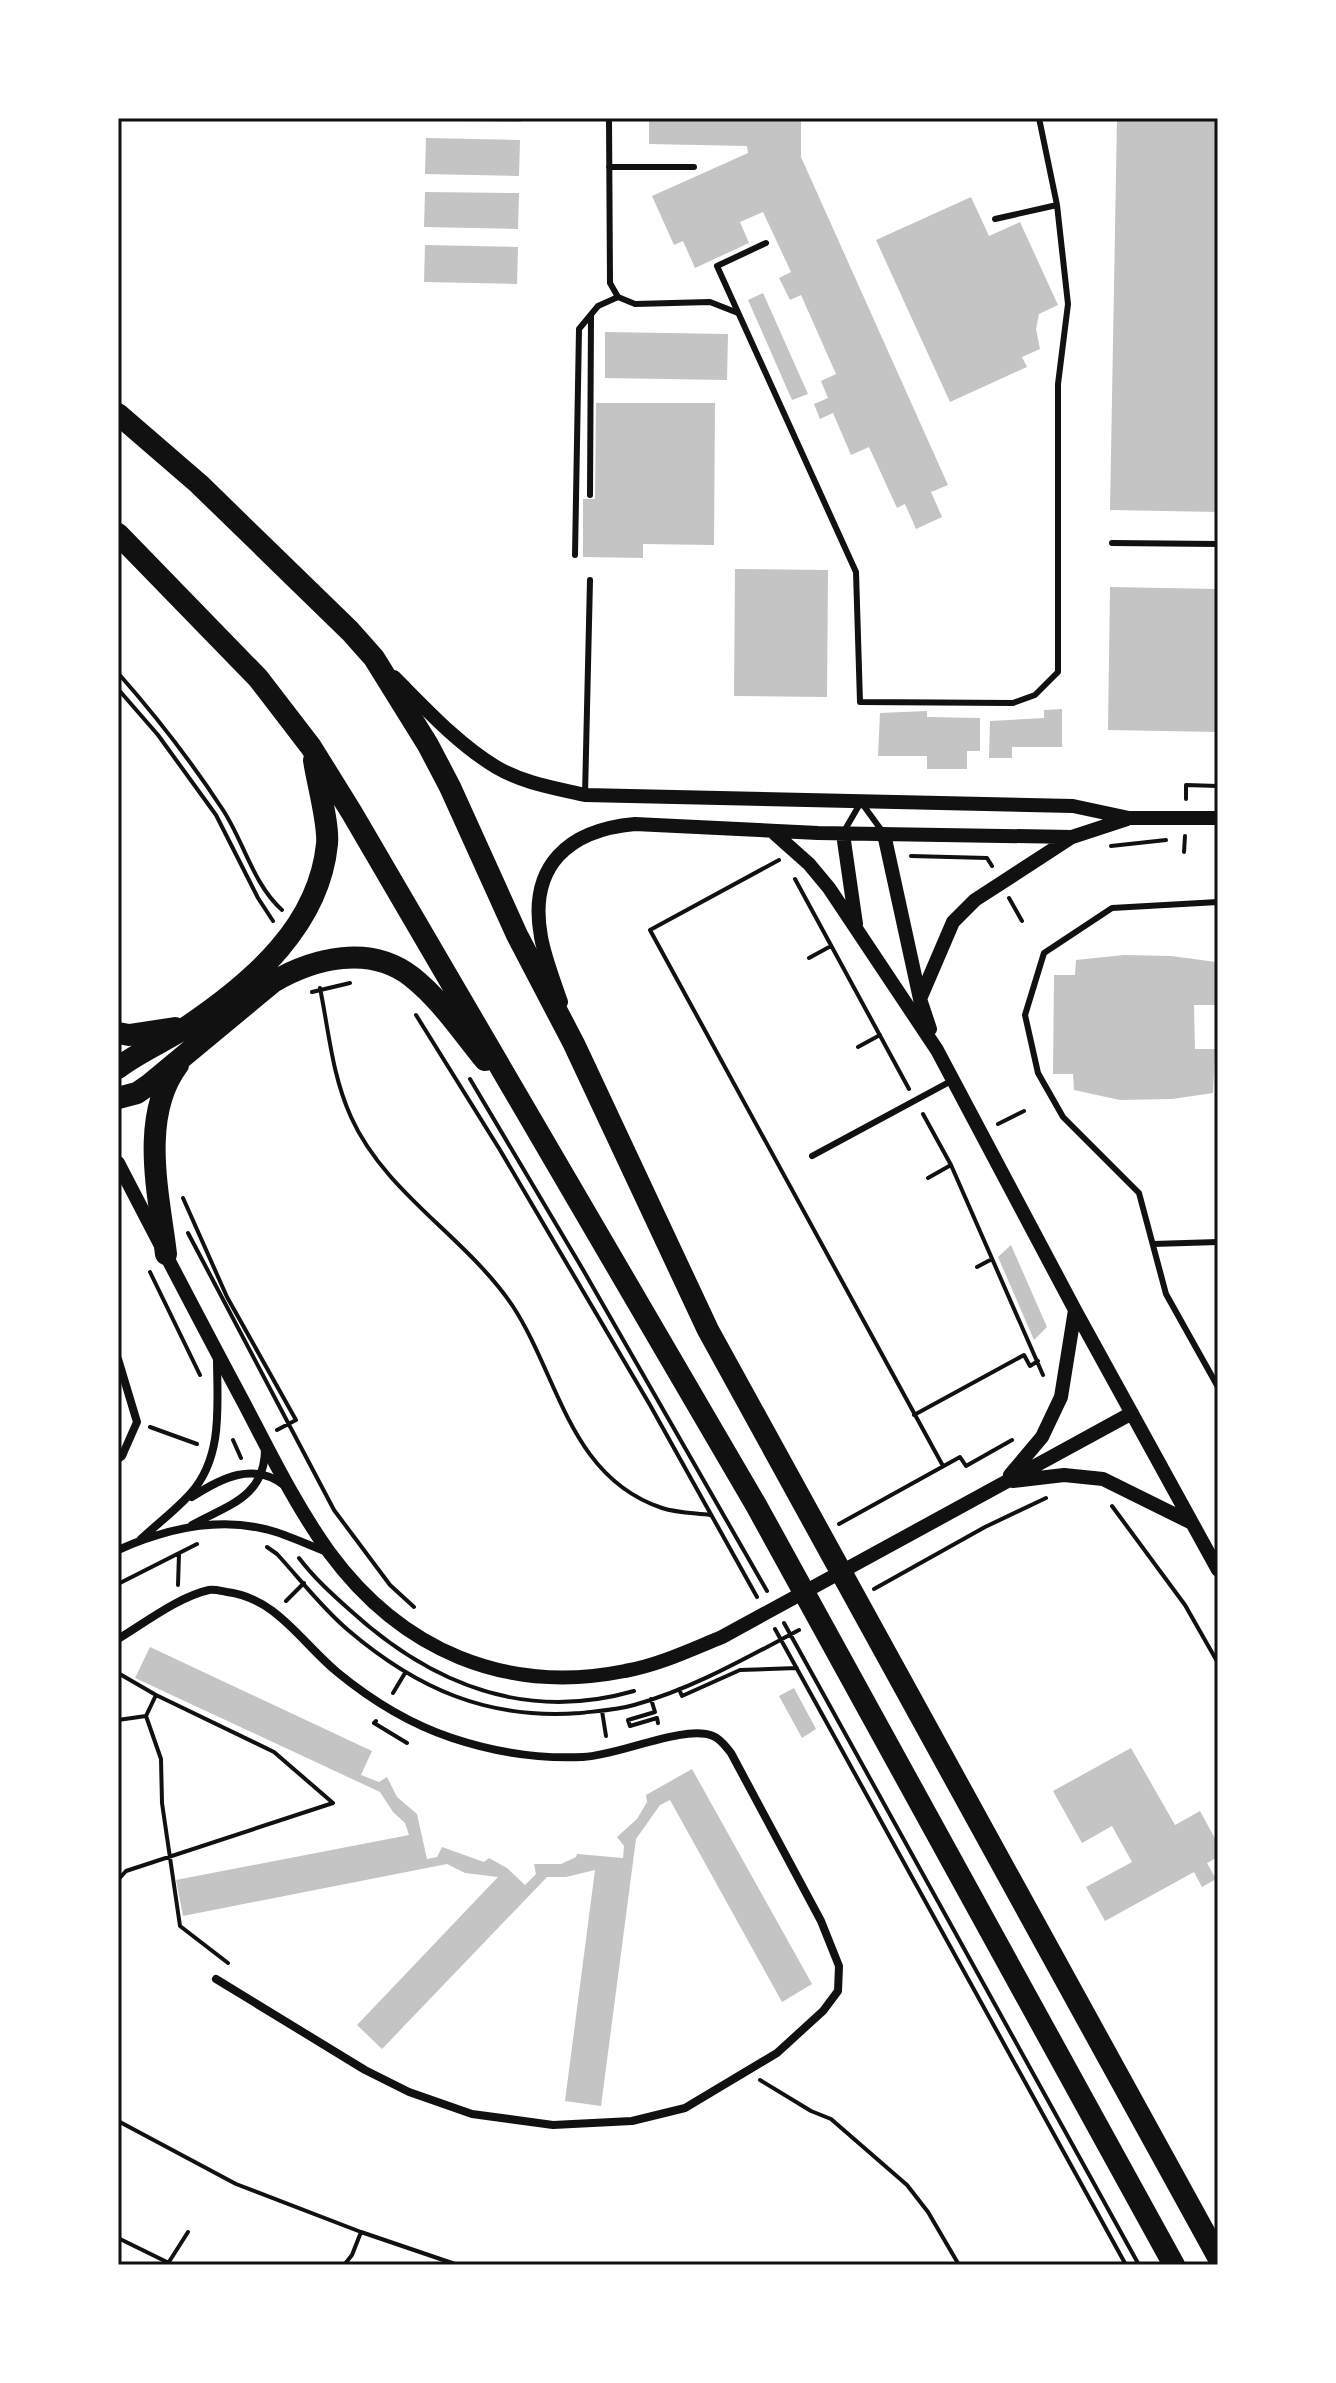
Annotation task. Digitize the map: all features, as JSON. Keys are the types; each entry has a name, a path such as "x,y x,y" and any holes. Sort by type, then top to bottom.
{"highway":[{"path":"118,414 210,494 301,581 374,658 450,787 517,935 574,1044 708,1330 1218,2257"},
{"path":"118,534 258,678 311,747 756,1505 1174,2265"},
{"path":"118,1068 192,1024 263,969 311,902 327,842 311,747"},
{"path":"118,1098 137,1093 150,1084 273,982 293,971 341,957 365,958 390,965 411,976 526,1110"},
{"path":"118,1033 158,1032 192,1024"},
{"path":"166,1254 154,1154 158,1119 170,1076 191,1048"}],"street":[{"path":"374,658 461,742 498,768 537,784 585,795 1073,806 1129,818 1218,818"},
{"path":"920,999 953,922 975,900 1072,837 1129,818"},
{"path":"574,1044 541,938 538,908 543,881 554,858 572,842 608,826 635,824 773,832 1072,837"},
{"path":"773,832 809,864 856,926 937,1050 1218,1570"},
{"path":"843,834 856,926"},
{"path":"884,834 920,999 937,1050"},
{"path":"118,1163 293,1495 331,1554 365,1593 406,1631 449,1655 498,1672 539,1678 581,1677 625,1671 667,1660 722,1637 1132,1413"},
{"path":"1005,1482 1042,1437 1061,1397 1075,1310"},
{"path":"139,1541 201,1481 212,1456 217,1409 217,1352"},
{"path":"118,1359 137,1422 118,1459"},
{"path":"118,1550 188,1527 245,1496 257,1485 262,1473 265,1449 262,1437"},
{"path":"178,1506 215,1483 248,1473 262,1473 282,1484 293,1495"},
{"path":"1005,1482 1064,1475 1103,1479 1192,1523"},
{"path":"188,1527 241,1525 281,1534 331,1554"},
{"path":"118,1639 178,1603 210,1590 248,1595 275,1612 337,1672 404,1719 452,1738 514,1754 585,1757 626,1750 680,1734 713,1736 731,1753 821,1921 839,1966 838,1991 823,2011 777,2053 685,2108 632,2121 553,2125 472,2114 409,2092 365,2070 216,1979"}],"lane":[{"path":"609,118 610,283 618,297 635,304 710,302 738,313"},
{"path":"766,243 717,266 856,572 860,702 1013,703 1035,695 1058,672 1058,384 1068,304 1057,205 1039,118"},
{"path":"609,167 694,167"},
{"path":"995,219 1057,205"},
{"path":"575,555 579,329 598,306 618,297"},
{"path":"590,495 591,314"},
{"path":"1112,543 1218,544"},
{"path":"585,795 590,580"},
{"path":"843,834 861,802 884,834"},
{"path":"1218,902 1112,908 1044,953 1025,1015 1038,1073 1063,1117 1139,1193 1166,1294 1218,1387"},
{"path":"812,1156 953,1079"},
{"path":"1153,1244 1218,1242"}],"path":[{"path":"118,673 168,730 225,812 267,896 294,929"},
{"path":"118,689 158,735 216,815 274,924 294,929"},
{"path":"911,856 987,858"},
{"path":"783,858 650,930 943,1466"},
{"path":"809,864 794,878 951,1165 1046,1382"},
{"path":"809,958 831,946"},
{"path":"311,965 320,989 335,1072 352,1119 367,1146 399,1184 486,1271 512,1305 585,1451 632,1494 673,1511 712,1515"},
{"path":"309,992 353,983"},
{"path":"409,1006 507,1163 760,1603"},
{"path":"858,1047 880,1035"},
{"path":"468,1076 590,1281 774,1603"},
{"path":"980,1132 1024,1111"},
{"path":"928,1178 951,1165"},
{"path":"178,1186 227,1297 296,1420 228,1454"},
{"path":"185,1228 334,1510 390,1585 418,1610"},
{"path":"977,1267 992,1259"},
{"path":"149,1271 248,1473"},
{"path":"914,1415 1024,1355 1030,1366 1038,1361"},
{"path":"161,1431 197,1444"},
{"path":"820,1534 960,1457 966,1466 1019,1434"},
{"path":"1108,1501 1185,1605 1218,1663"},
{"path":"281,1534 303,1564 378,1636 413,1660 459,1683 501,1696 539,1702 603,1698 643,1689"},
{"path":"178,1603 179,1553"},
{"path":"275,1612 304,1583"},
{"path":"781,1616 1139,2265"},
{"path":"775,1629 1126,2265"},
{"path":"679,1689 682,1696 740,1670 797,1668"},
{"path":"118,1673 156,1695 274,1752 333,1803 126,1871 118,1880"},
{"path":"156,1695 146,1716 161,1759 162,1803 180,1926 228,1963"},
{"path":"626,1750 623,1734 658,1723 657,1718 630,1726 628,1720 655,1712 651,1699"},
{"path":"602,1711 608,1753"},
{"path":"118,1720 146,1716"},
{"path":"747,2070 785,2097 831,2119 907,2185 928,2212 959,2265"},
{"path":"118,2121 236,2184 458,2265"},
{"path":"118,2238 170,2264 188,2232"},
{"path":"344,2265 352,2255 361,2232"}],"building":[{"path":"453,118 521,118 521,122 453,121"},
{"path":"649,118 801,118 801,157 948,485 931,492 942,517 916,529 905,504 897,508 869,447 851,455 833,413 820,419 814,404 828,398 821,381 836,374 801,295 790,300 779,278 791,272 763,212 740,222 749,243 695,268 683,241 674,245 652,196 748,153 747,146 649,144"},
{"path":"1117,118 1218,118 1218,512 1110,510"},
{"path":"426,138 520,140 519,176 425,174"},
{"path":"425,192 519,193 518,229 424,227"},
{"path":"971,197 989,236 1020,222 1058,305 1039,314 1036,329 1040,349 1022,357 1027,367 950,402 876,240"},
{"path":"425,245 518,247 517,284 424,282"},
{"path":"763,293 808,394 792,400 748,300"},
{"path":"605,332 728,334 727,380 605,378"},
{"path":"596,403 715,403 714,545 643,544 643,558 583,557 583,499 595,499"},
{"path":"735,569 828,570 827,697 734,696"},
{"path":"1110,587 1218,589 1218,732 1108,730"},
{"path":"1062,709 1062,747 1012,747 1012,758 989,758 990,721 1044,718 1044,710"},
{"path":"927,711 927,717 980,718 980,751 967,751 967,769 927,769 927,756 878,756 880,713"},
{"path":"1124,955 1171,956 1216,962 1215,1005 1194,1005 1195,1049 1215,1049 1213,1093 1172,1099 1120,1100 1074,1090 1073,1074 1053,1074 1054,975 1075,975 1076,960"},
{"path":"1011,1245 1047,1327 1034,1340 998,1257"},
{"path":"150,1647 372,1751 361,1775 379,1782 387,1777 397,1797 417,1814 427,1859 437,1857 442,1847 484,1862 489,1858 507,1868 525,1885 536,1874 534,1864 561,1864 577,1854 623,1858 624,1846 617,1837 637,1819 647,1802 646,1795 692,1769 812,1984 782,2002 670,1800 660,1805 636,1839 601,2106 565,2101 595,1870 566,1877 547,1877 382,2049 357,2025 498,1877 465,1873 447,1864 183,1916 176,1880 409,1835 405,1823 393,1812 380,1792 135,1678"},
{"path":"794,1688 816,1729 802,1738 779,1696"},
{"path":"1131,1748 1175,1825 1200,1811 1218,1844 1218,1857 1207,1863 1216,1879 1202,1887 1194,1872 1105,1921 1086,1887 1132,1862 1112,1826 1082,1843 1053,1791"}]}
